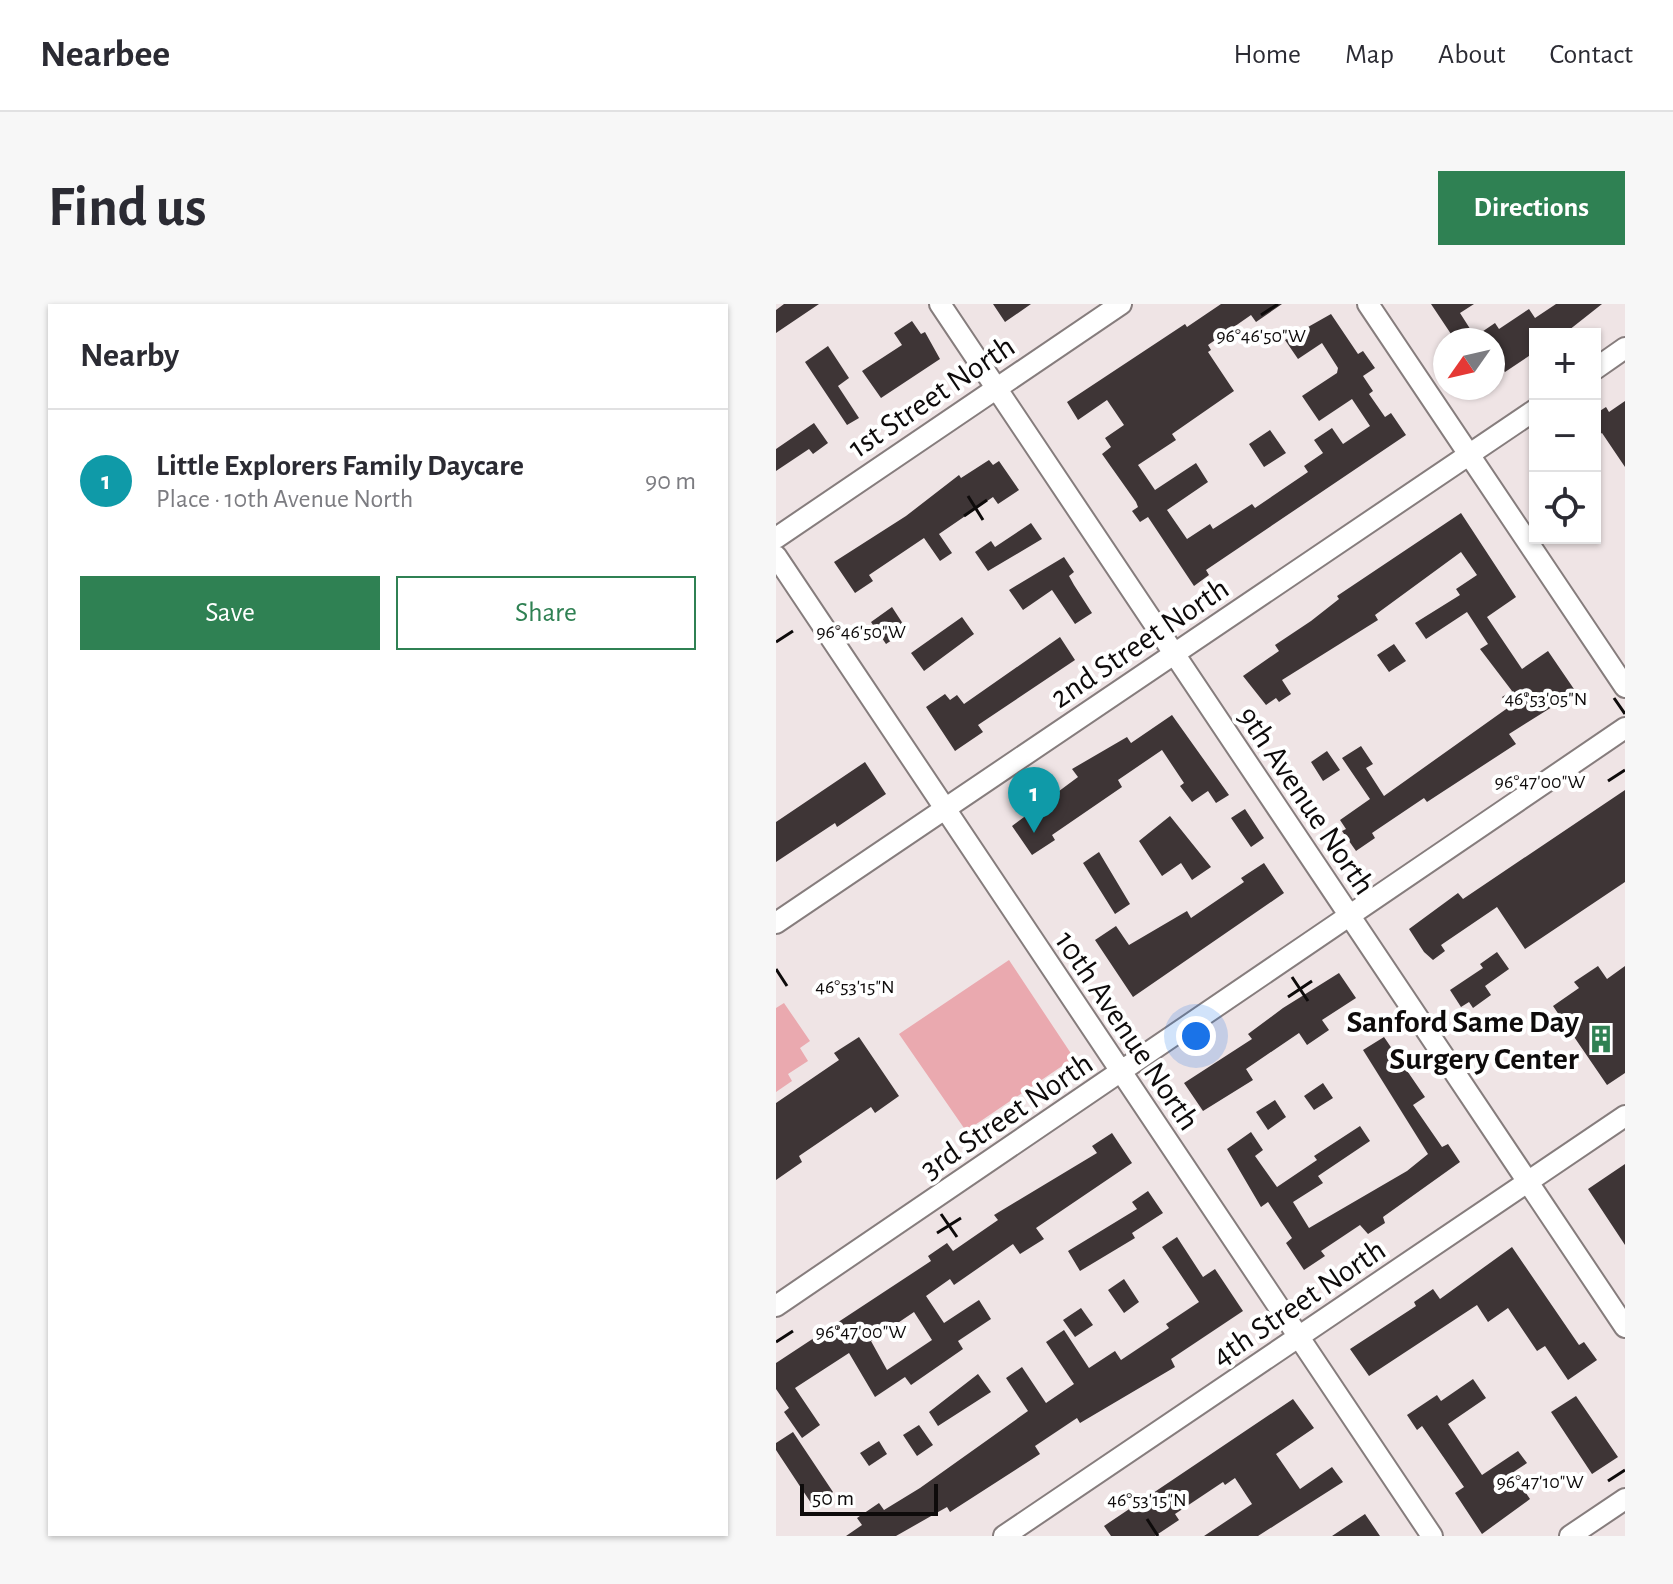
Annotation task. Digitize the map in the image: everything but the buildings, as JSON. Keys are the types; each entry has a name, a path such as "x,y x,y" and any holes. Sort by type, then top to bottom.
{"street":[{"name":"9th Avenue North","path":"940,304 1625,1327"},
{"name":"1st Street North","path":"776,538 1121,304"},
{"path":"1368,304 1625,687"},
{"path":"1601,365 1625,348"},
{"name":"2nd Street North","path":"776,923 1529,414"},
{"name":"10th Avenue North","path":"776,556 1432,1536"},
{"name":"3rd Street North","path":"776,1306 1625,728"},
{"name":"4th Street North","path":"1004,1536 1625,1116"},
{"path":"1570,1536 1625,1499"}],"shaded area":[{"path":"1009,960 1074,1058 966,1131 899,1034"},
{"path":"784,1003 810,1041 800,1048 808,1061 788,1074 792,1081 776,1092 776,1008"}],"place":[{"name":"Little Explorers Family Daycare","path":"1034,833"},
{"name":"Sanford Same Day Surgery Center","path":"1601,1039"}]}
